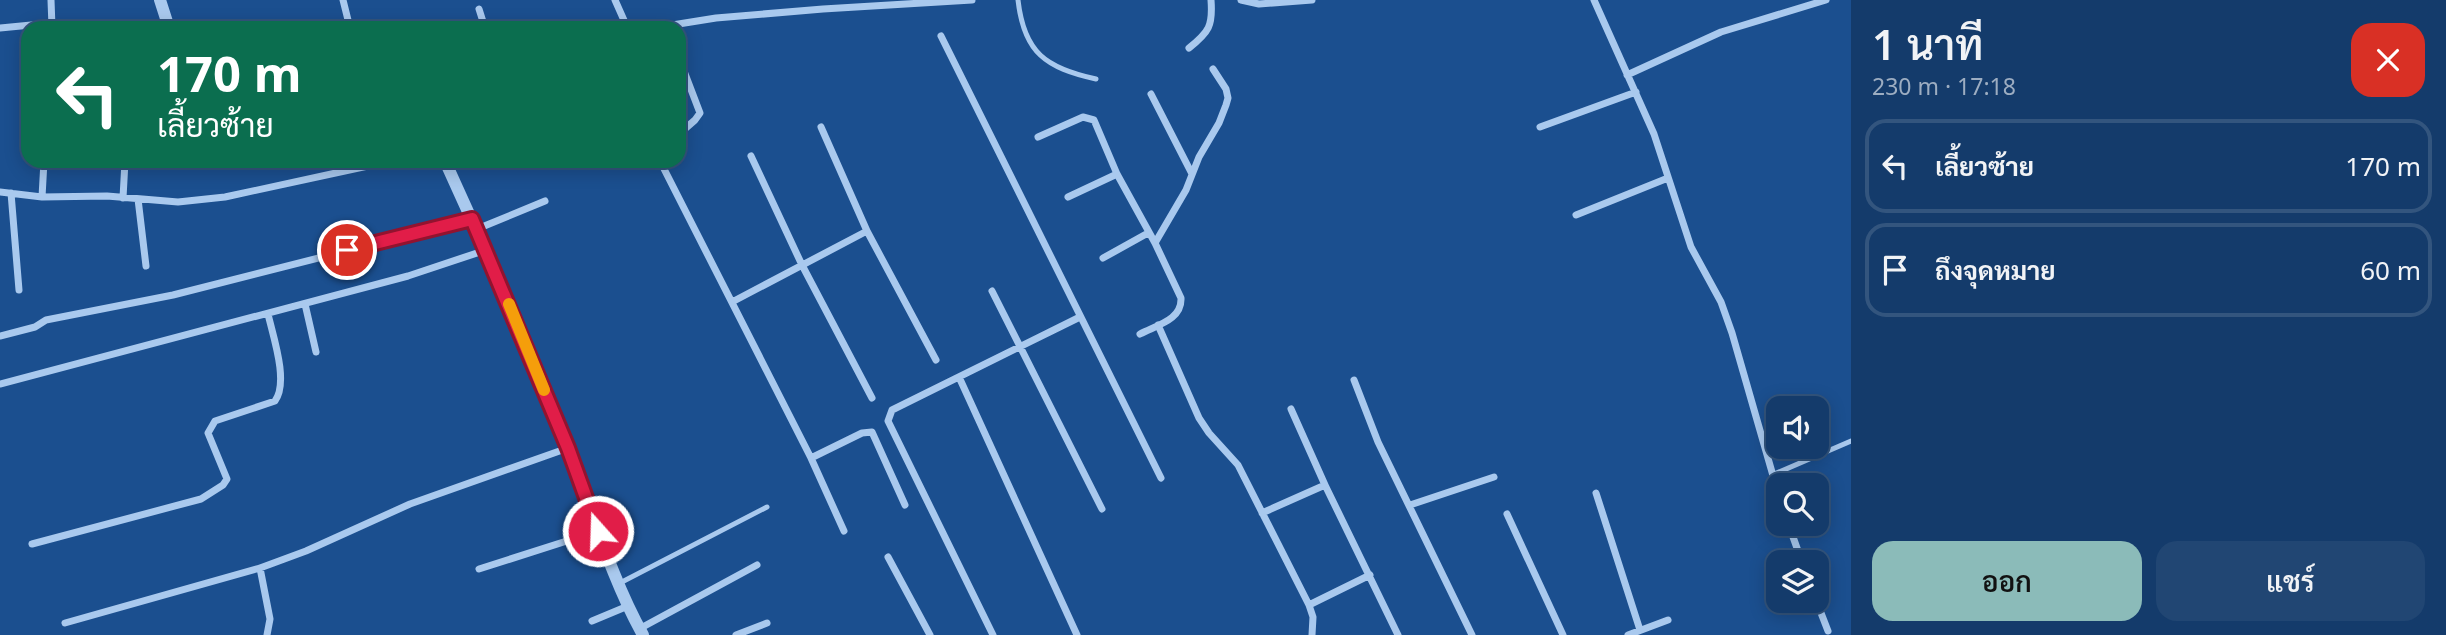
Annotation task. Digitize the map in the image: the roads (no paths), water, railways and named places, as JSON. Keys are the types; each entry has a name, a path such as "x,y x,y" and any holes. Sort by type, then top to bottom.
{"street":[{"path":"51,0 52,21"},
{"path":"160,0 167,21"},
{"path":"343,0 348,21"},
{"path":"615,0 624,21"},
{"path":"686,23 716,18 877,3 972,0"},
{"path":"1189,48 1206,34 1211,22 1211,0"},
{"path":"1241,0 1259,4 1312,0"},
{"path":"1594,0 1604,28 1654,134 1691,247 1721,302 1771,473"},
{"path":"1627,75 1721,32 1826,0"},
{"path":"479,9 483,21"},
{"path":"0,28 21,27"},
{"path":"941,36 1161,478"},
{"path":"1155,243 1172,216 1207,141 1219,123 1228,98 1226,89 1213,69"},
{"path":"686,76 700,113 686,128"},
{"path":"1540,127 1636,92"},
{"path":"1151,94 1192,174"},
{"path":"1038,137 1083,117 1091,118 1181,298 1177,315 1140,334"},
{"path":"821,127 867,231 936,360"},
{"path":"751,156 802,265 872,398"},
{"path":"42,197 44,168"},
{"path":"123,198 125,168"},
{"path":"0,192 42,197 85,195 178,202 225,197 359,168"},
{"path":"448,168 486,250 568,448 618,584 641,632 757,565"},
{"path":"664,168 811,458 844,531"},
{"path":"1068,197 1117,174"},
{"path":"1576,215 1668,178"},
{"path":"11,193 19,290"},
{"path":"138,199 146,266"},
{"path":"0,337 35,327 46,320 173,295 474,224 545,201"},
{"path":"732,302 867,231"},
{"path":"1103,258 1148,233"},
{"path":"0,384 408,276 486,250"},
{"path":"992,291 1102,509"},
{"path":"304,304 316,352"},
{"path":"32,544 201,499 223,485 227,479 208,433 210,426 215,421 275,401 279,395 281,377 268,314"},
{"path":"993,635 888,421 892,410 1080,317"},
{"path":"1158,325 1199,418 1238,465 1309,605 1313,617 1312,635"},
{"path":"959,377 1077,635"},
{"path":"1354,380 1378,442 1472,635"},
{"path":"1291,409 1398,635"},
{"path":"811,458 862,433 872,432 905,505"},
{"path":"65,623 260,568 306,551 410,504 568,448"},
{"path":"1410,505 1494,477"},
{"path":"1262,513 1325,485"},
{"path":"1596,493 1640,630"},
{"path":"1507,514 1563,635"},
{"path":"479,569 598,531"},
{"path":"888,557 930,635"},
{"path":"260,568 270,619 267,635"},
{"path":"1309,605 1370,575"},
{"path":"592,621 628,606"},
{"path":"1821,613 1828,631"},
{"path":"1628,635 1668,620"},
{"path":"736,635 767,623"}],"lane":[{"path":"1018,0 1020,17 1033,49 1051,64 1067,72 1096,79"},
{"path":"1777,473 1851,441"},
{"path":"618,584 767,507"}]}
